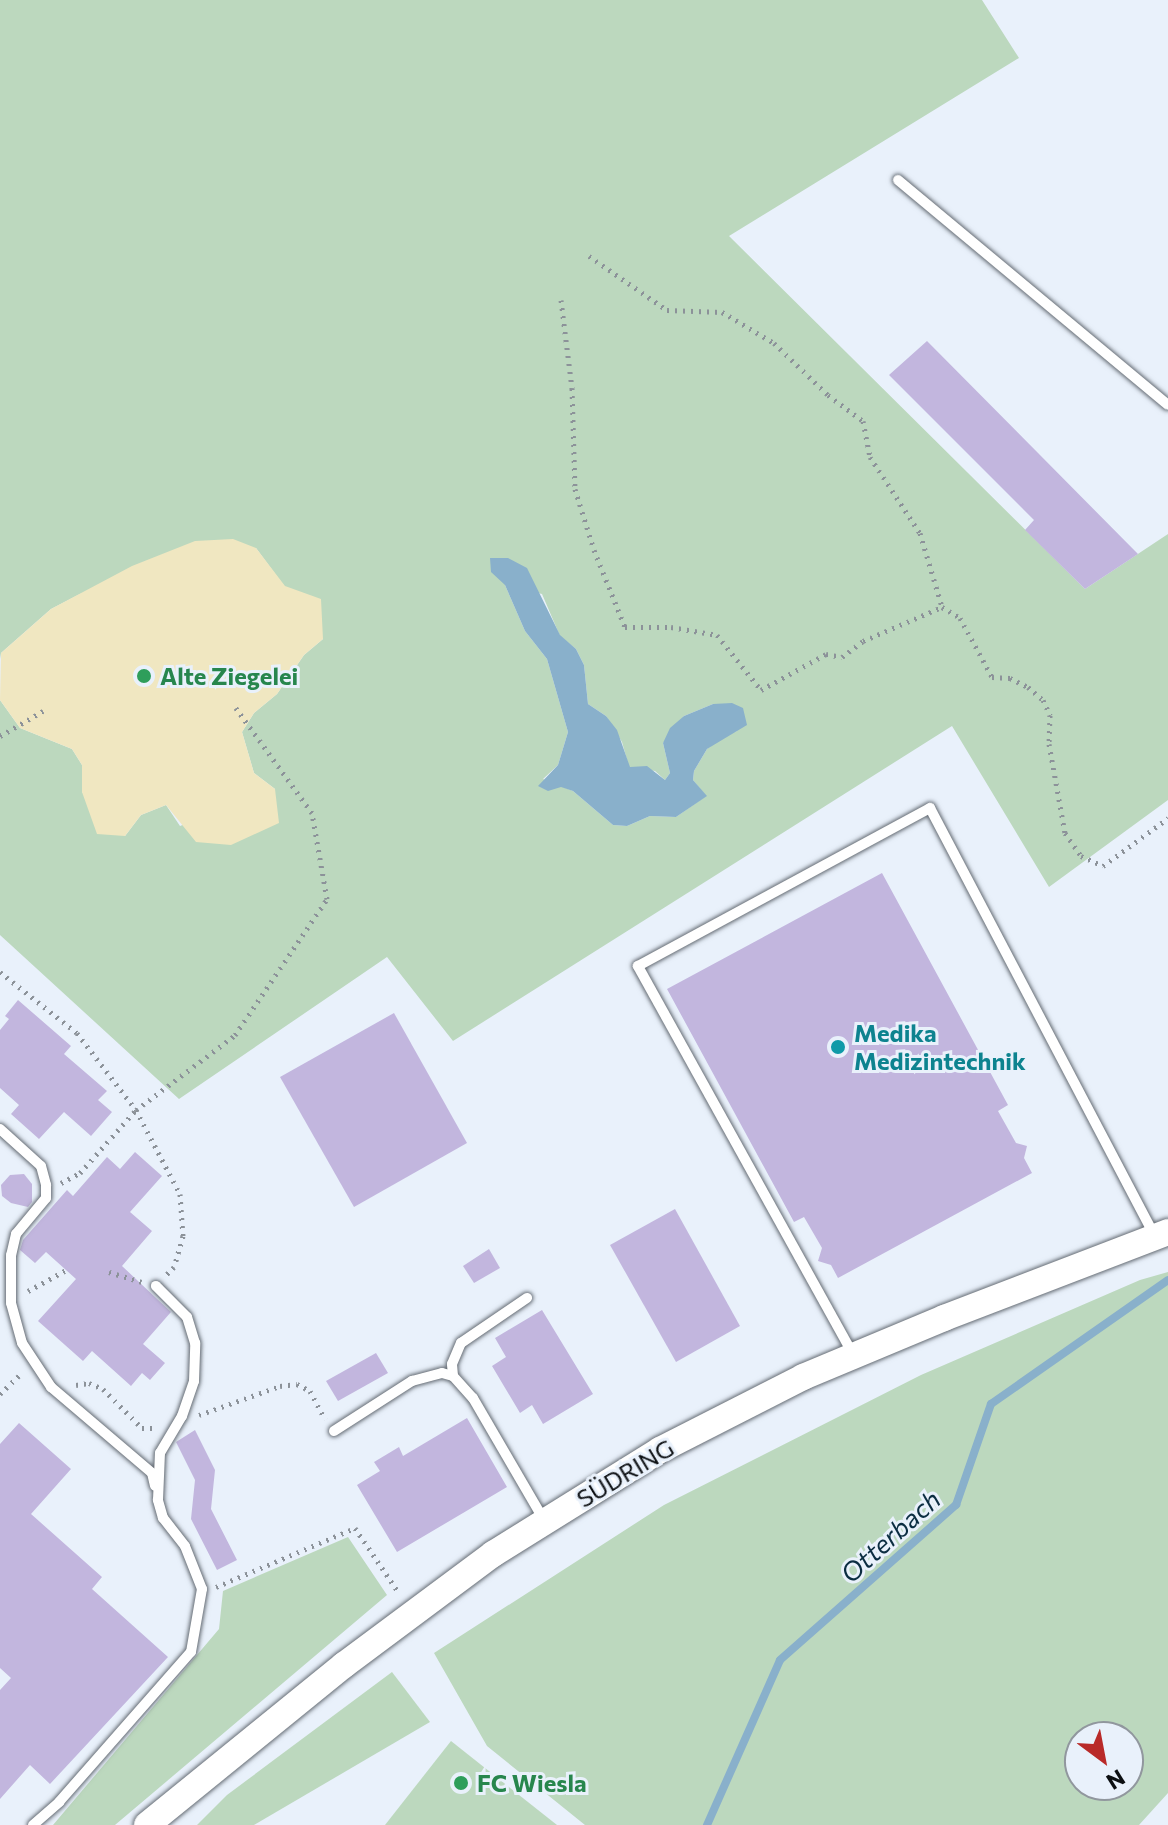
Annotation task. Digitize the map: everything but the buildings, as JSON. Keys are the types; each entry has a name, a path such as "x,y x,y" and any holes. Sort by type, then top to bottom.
{"street":[{"name":"SÜDRING","path":"147,1825 493,1554 660,1450 803,1377 1161,1235"}],"lane":[{"path":"898,180 1168,405"},
{"path":"854,1356 638,966 930,808 1161,1235"},
{"path":"0,1129 41,1166 46,1185 46,1198 16,1234 10,1275 11,1303 22,1343 32,1363 56,1391 152,1473 163,1518 185,1546 202,1589 191,1652 59,1802 33,1825"},
{"path":"156,1286 187,1317 195,1343 194,1381 182,1416 160,1453 158,1500"},
{"path":"527,1298 461,1343 452,1364 453,1376 473,1398 545,1522"},
{"path":"334,1431 412,1381 429,1375 453,1376"}],"path":[{"path":"589,256 667,310 722,312 774,343 828,395 863,421 870,457 920,533 942,607 960,618 992,677 1010,678 1043,700 1050,715 1049,744 1065,833 1081,856 1103,866 1168,818"},
{"path":"561,300 572,388 575,489 594,550 625,627 671,627 717,635 761,690 826,654 842,657 863,641 942,607"},
{"path":"63,1183 80,1173 136,1110 235,1035 327,899 312,813 236,708"},
{"path":"0,736 43,711"},
{"path":"0,972 77,1033 136,1110 180,1194 183,1236 174,1267 156,1286 109,1272"},
{"path":"11,1303 66,1270"},
{"path":"0,1394 32,1363"},
{"path":"56,1391 89,1383 103,1389 142,1428 175,1426"},
{"path":"182,1416 208,1414 280,1386 297,1384 310,1391 329,1428 334,1431"},
{"path":"202,1589 219,1587 355,1528 413,1614"}],"green space":[{"path":"0,0 982,0 1019,58 729,236 1085,589 1168,534 1168,800 1049,887 952,726 453,1041 387,957 179,1099 0,935 0,700 20,728 72,749 82,765 82,792 125,836 141,815 166,805 180,826 275,789 254,773 242,732 254,713 277,694 304,655 323,639 256,548 80,594 51,609 1,653 0,659","holes":["505,585 542,594 560,636 576,649 584,665 588,704 606,716 622,742 629,767 655,771 665,780 670,773 663,743 684,716 713,704 737,731 726,734 707,749 694,771 693,780 706,796 676,817 650,816 627,826 613,825 573,791 543,779 558,765 568,732 547,659 525,631"]},
{"path":"1168,1272 1168,1793 1139,1825 585,1825 487,1746 434,1653 664,1505 921,1375 1140,1280"},
{"path":"348,1537 387,1595 115,1825 53,1825 219,1629 223,1591"},
{"path":"392,1672 430,1722 254,1825 197,1825 227,1795"},
{"name":"FC Wiesla","path":"451,1741 557,1825 385,1825"}],"sand":[{"name":"Alte Ziegelei","path":"233,539 256,548 285,586 321,599 323,639 304,655 277,694 254,713 242,732 254,773 275,789 279,823 231,845 196,842 166,805 141,815 125,836 97,834 82,792 82,765 72,749 20,728 0,700 1,653 51,609 132,566 195,541"}],"water":[{"path":"490,558 508,558 527,568 560,635 576,649 584,665 588,704 606,716 617,730 630,767 647,766 665,780 670,773 663,743 670,728 684,716 713,704 732,703 743,708 747,725 707,749 694,771 693,780 707,796 676,817 650,816 627,826 613,825 573,791 561,787 548,791 538,786 558,765 568,732 547,659 525,631 505,585 491,572"}],"waterway":[{"name":"Otterbach","path":"707,1825 780,1660 956,1505 991,1404 1168,1280"}],"place":[{"name":"Alte Ziegelei","path":"144,676"},
{"name":"Medika Medizintechnik","path":"838,1047"},
{"name":"FC Wiesla","path":"461,1783"}]}
